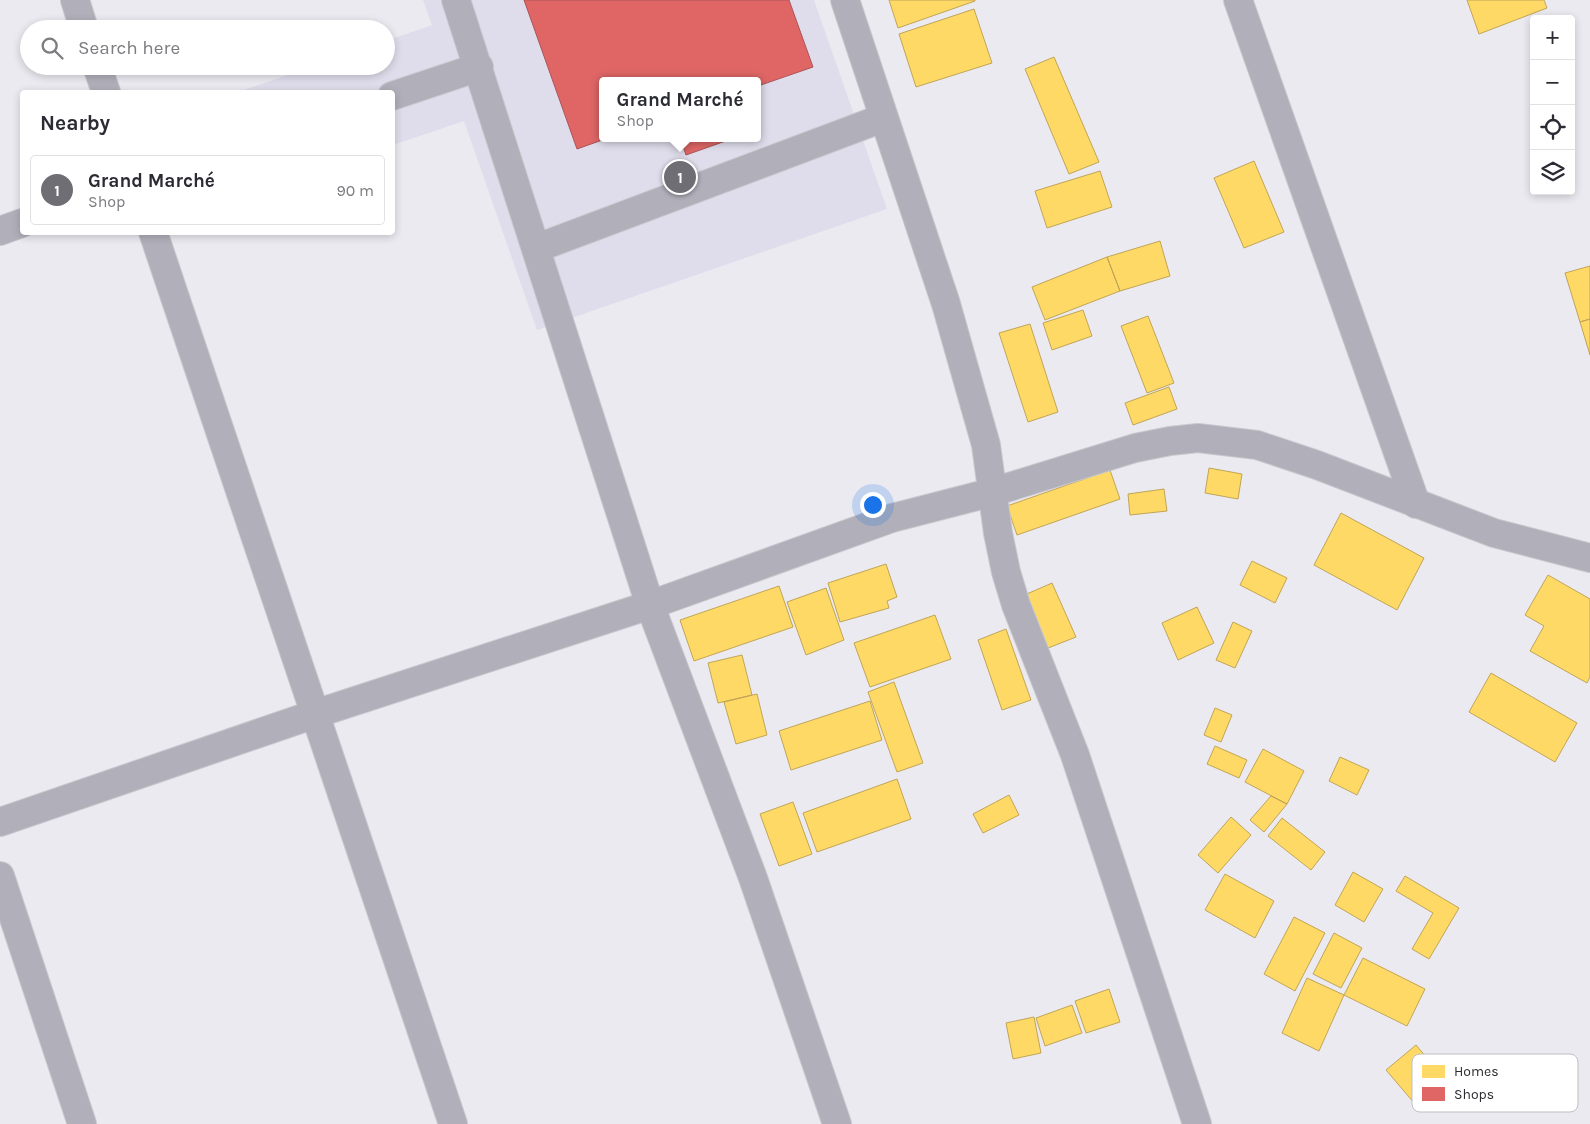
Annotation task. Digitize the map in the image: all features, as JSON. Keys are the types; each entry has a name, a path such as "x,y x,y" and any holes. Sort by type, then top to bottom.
{"street":[{"path":"74,0 81,20"},
{"path":"456,0 650,604 753,878 837,1124"},
{"path":"845,0 946,304 986,445 1006,572 1016,606 1075,755 1197,1124"},
{"path":"1238,0 1416,504"},
{"path":"395,95 479,67"},
{"path":"100,75 105,90"},
{"path":"537,248 883,118"},
{"path":"0,231 20,224"},
{"path":"154,235 453,1124"},
{"path":"0,822 315,714 650,604 892,518 993,492 1135,448 1198,438 1231,440 1266,448 1326,468 1494,533 1590,558"},
{"path":"0,876 82,1124"}],"shaded area":[{"path":"423,0 814,0 887,209 537,330 464,121 395,144 395,90 244,90 288,75 395,75 395,38 432,25"}],"building: Homes":[{"path":"889,0 975,0 975,1 898,28"},
{"path":"1467,0 1544,0 1547,8 1479,34"},
{"path":"974,9 992,63 916,87 899,34"},
{"path":"1054,57 1099,162 1069,174 1025,69"},
{"path":"1254,161 1284,232 1244,248 1214,178"},
{"path":"1100,171 1112,207 1047,228 1035,191"},
{"path":"1160,241 1170,276 1120,291 1107,257"},
{"path":"1107,257 1120,291 1045,320 1032,287"},
{"path":"1590,266 1590,319 1580,322 1565,273"},
{"path":"1083,310 1092,336 1052,350 1043,323"},
{"path":"1148,316 1174,383 1147,393 1121,326"},
{"path":"1590,319 1590,355 1580,322"},
{"path":"1030,324 1058,412 1028,422 999,333"},
{"path":"1169,387 1177,409 1133,425 1125,403"},
{"path":"1209,468 1242,474 1238,499 1205,493"},
{"path":"1110,470 1120,499 1017,535 1007,506"},
{"path":"1164,489 1167,511 1130,515 1128,494"},
{"path":"1341,513 1424,558 1397,610 1314,565"},
{"path":"1252,561 1287,578 1275,603 1240,585"},
{"path":"886,564 897,597 887,601 889,608 840,622 828,583"},
{"path":"1548,575 1590,599 1590,677 1587,683 1530,651 1544,626 1525,615"},
{"path":"1052,583 1076,637 1043,650 1020,597"},
{"path":"779,586 793,627 694,661 680,620"},
{"path":"826,588 844,640 806,655 787,602"},
{"path":"1197,607 1214,643 1178,660 1162,623"},
{"path":"935,615 951,659 870,687 854,643"},
{"path":"1233,622 1252,631 1235,668 1216,660"},
{"path":"1006,629 1031,700 1002,710 978,640"},
{"path":"742,655 752,695 718,703 708,663"},
{"path":"1491,673 1577,723 1555,762 1469,712"},
{"path":"894,682 923,763 897,772 868,692"},
{"path":"757,694 767,735 736,744 724,702"},
{"path":"870,701 882,740 791,770 779,731"},
{"path":"1215,708 1232,715 1221,742 1204,735"},
{"path":"1215,746 1247,760 1239,778 1207,764"},
{"path":"1263,749 1304,771 1287,804 1245,782"},
{"path":"1340,757 1369,770 1357,795 1329,781"},
{"path":"897,779 911,819 817,852 803,813"},
{"path":"1009,795 1019,815 983,833 973,814"},
{"path":"1271,796 1287,804 1264,832 1250,820"},
{"path":"793,802 812,854 779,866 760,814"},
{"path":"1231,817 1251,835 1218,873 1198,855"},
{"path":"1282,818 1325,852 1311,870 1268,836"},
{"path":"1353,872 1383,889 1364,922 1335,905"},
{"path":"1225,874 1274,901 1255,938 1205,910"},
{"path":"1405,876 1459,908 1429,959 1412,949 1433,913 1396,891"},
{"path":"1294,917 1325,933 1295,991 1264,974"},
{"path":"1334,933 1362,948 1341,988 1313,974"},
{"path":"1363,958 1425,989 1407,1026 1344,995"},
{"path":"1307,978 1344,995 1319,1051 1282,1033"},
{"path":"1109,989 1120,1022 1086,1033 1075,1001"},
{"path":"1072,1005 1082,1033 1045,1046 1036,1018"},
{"path":"1034,1017 1041,1053 1013,1059 1006,1023"},
{"path":"1416,1045 1424,1054 1412,1054 1412,1100 1386,1070"}],"building: Shops":[{"path":"524,0 789,0 813,67 761,85 761,77 599,77 599,141 577,149"},
{"path":"681,142 723,142 686,155"}],"place":[{"name":"Grand Marché","path":"680,177"}]}
